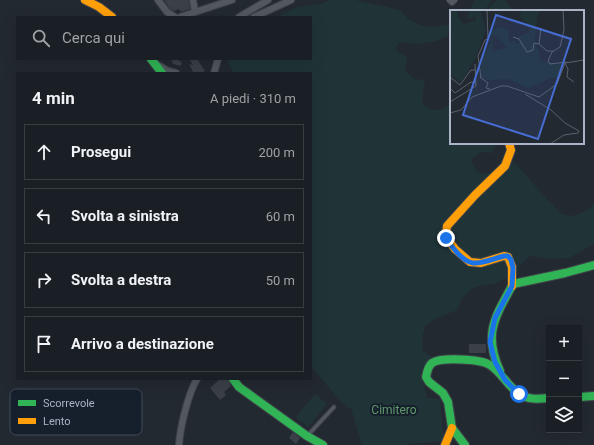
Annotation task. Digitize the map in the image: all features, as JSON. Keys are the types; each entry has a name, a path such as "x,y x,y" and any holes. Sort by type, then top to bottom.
{"street":[{"path":"85,0 99,6 111,16"},
{"path":"158,0 167,12 173,16"},
{"path":"193,0 194,12"},
{"path":"183,16 232,0"},
{"path":"241,16 268,0"},
{"path":"256,16 291,0"},
{"path":"214,72 218,60"},
{"path":"152,61 161,72"},
{"path":"152,61 172,72"},
{"path":"505,380 495,362 490,336 495,318 512,286 513,268 511,260 508,256 504,256 475,264 470,262 463,258 449,242 446,238 446,232 448,226 475,195 505,166 511,150 509,144"},
{"path":"512,286 513,284 566,273 594,265"},
{"path":"465,445 452,428 448,402 443,393 429,382 426,377 427,371 431,364 439,360 478,361 490,365 519,394 533,399 546,398"},
{"path":"179,445 185,411 193,385 196,380"},
{"path":"233,380 307,436 323,445"},
{"path":"582,396 594,396"},
{"path":"445,445 452,428"}],"lane":[{"path":"307,436 334,407"}],"green space":[{"name":"Cimitero","path":"330,0 355,0 400,10 408,19 429,27 450,24 450,30 447,37 418,44 399,42 396,47 397,52 407,59 405,71 414,79 425,80 422,104 430,109 440,110 450,103 450,144 496,144 492,153 480,152 471,160 476,171 485,174 495,171 501,161 512,161 523,171 542,194 561,213 565,215 570,216 579,214 594,204 594,244 569,258 552,259 530,256 520,265 516,276 493,284 482,285 470,290 462,299 457,310 434,319 425,326 422,338 423,351 432,357 426,362 421,373 427,398 440,399 444,441 408,445 362,445 351,408 348,409 312,368 312,72 233,72 227,60 312,60 312,16 279,16 297,7 321,4"},
{"path":"475,0 492,0 485,10 468,10"},
{"path":"497,0 505,0 513,10 488,10 490,6"},
{"path":"315,394 327,404 308,427 296,417"}],"building":[{"path":"164,0 189,0 190,9 181,12 179,9 174,11 170,9"},
{"path":"171,60 179,60 182,62 181,66 173,64"},
{"path":"190,60 198,60 205,71 193,72 189,64 193,65"},
{"path":"469,344 486,344 486,353 469,353"},
{"path":"219,380 228,380 231,386 224,392 226,395 220,400 210,388"},
{"path":"293,432 300,438 296,444 289,438"}],"traffic: fast":[{"path":"152,60 161,72"},
{"path":"500,371 492,346 493,326 496,316 513,284 594,265"},
{"path":"465,445 452,428 448,402 443,393 429,382 426,377 432,363 452,359 485,363 498,371 515,391 522,396 534,399 546,398"},
{"path":"234,380 239,387 307,436 323,445"},
{"path":"582,397 594,396"}],"traffic: slow":[{"path":"85,0 99,7 111,16"},
{"path":"509,144 511,150 505,166 475,195 447,226 446,234 455,249 470,262 481,263 504,256 508,257 512,267 512,286"},
{"path":"445,445 452,428"}],"route":[{"path":"446,238 463,258 475,264 504,256 508,256 511,260 513,268 512,286 495,318 490,336 490,342 495,362 505,380 519,394"}]}
